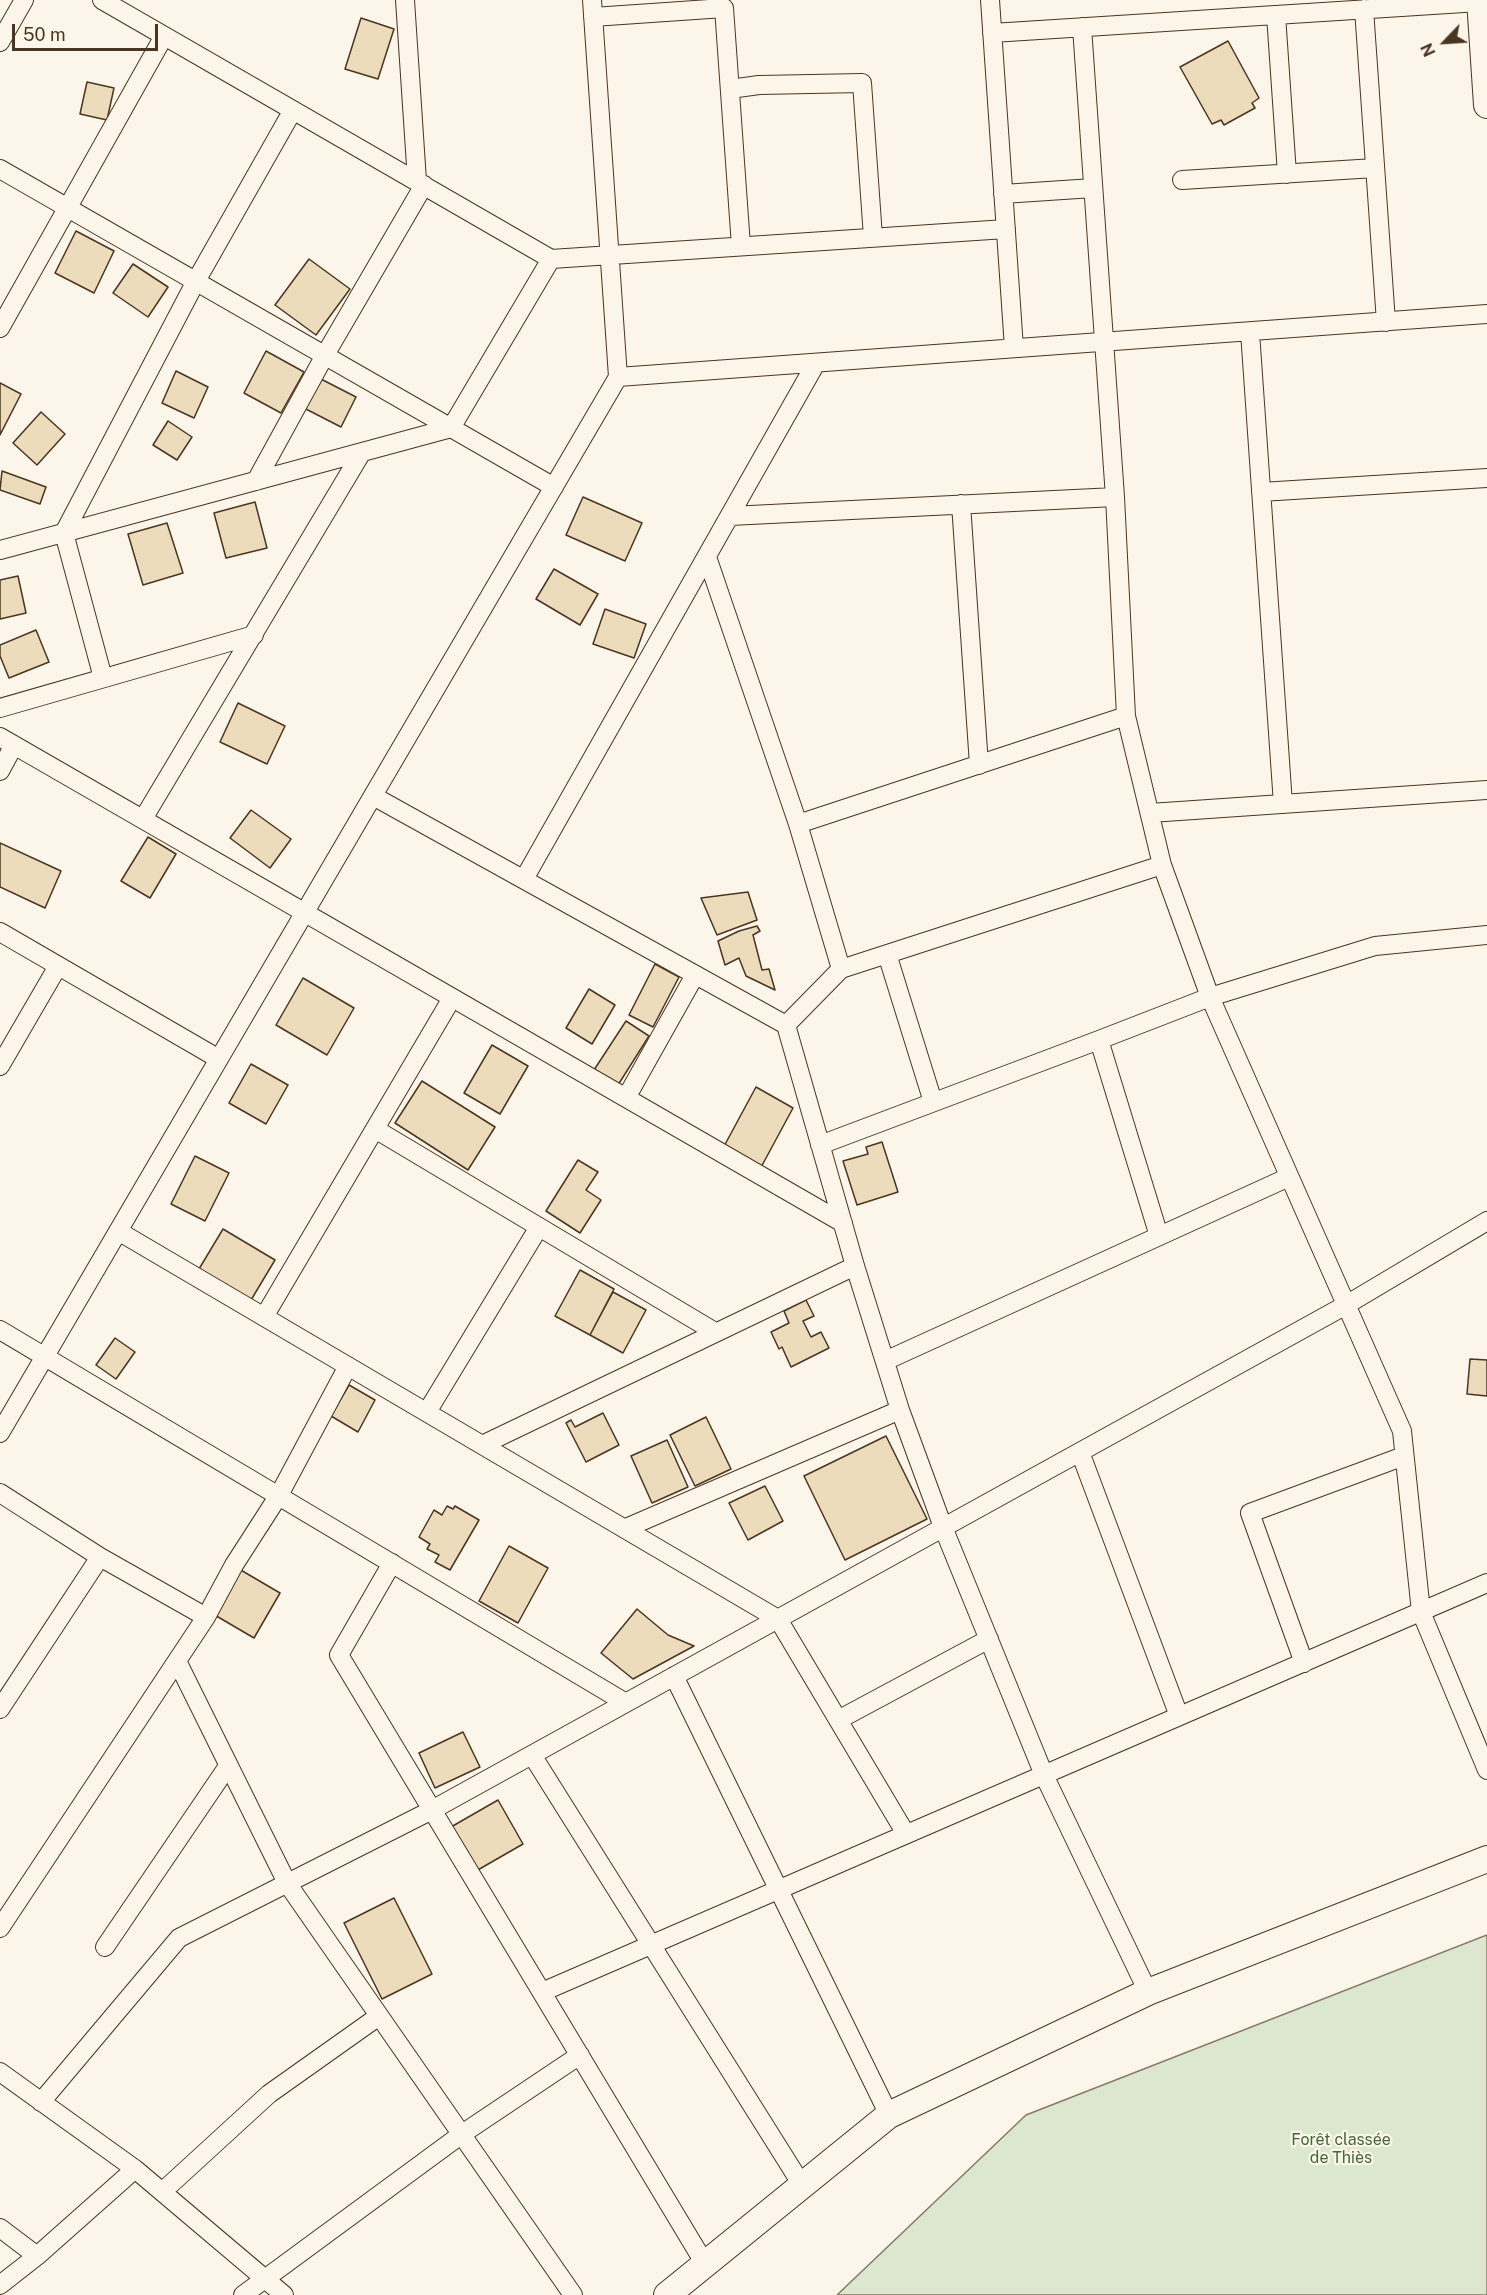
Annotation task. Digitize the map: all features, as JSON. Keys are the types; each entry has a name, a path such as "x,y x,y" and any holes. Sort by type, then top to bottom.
{"main road":[{"path":"1480,1 1487,105"},
{"path":"667,2295 889,2115 1148,1992 1487,1859"}],"street":[{"path":"0,42 24,0"},
{"path":"102,0 551,259 1006,229"},
{"path":"256,481 421,183 405,0"},
{"path":"990,0 1014,348"},
{"path":"992,33 1480,1"},
{"path":"0,1433 618,377 592,8 724,8 741,246"},
{"path":"1364,9 1386,322"},
{"path":"1276,15 1287,174"},
{"path":"1082,27 1115,496 1126,716 1162,865 1210,997 1402,1431 1421,1612 1487,1770"},
{"path":"0,328 165,36"},
{"path":"730,90 759,85 862,83 873,237"},
{"path":"104,678 64,533 196,281 293,110"},
{"path":"1182,180 1375,168"},
{"path":"0,169 554,487"},
{"path":"1003,194 1093,188"},
{"path":"0,550 451,428 551,259"},
{"path":"618,377 1487,314"},
{"path":"1250,332 1283,804"},
{"path":"524,879 816,363"},
{"path":"143,819 362,452"},
{"path":"1261,492 1487,477"},
{"path":"730,516 1115,496"},
{"path":"961,504 979,765"},
{"path":"707,557 798,824 841,969"},
{"path":"0,708 254,634"},
{"path":"798,824 1126,716"},
{"path":"0,771 7,741 843,1223"},
{"path":"1150,813 1487,790"},
{"path":"373,796 786,1025 855,1266 900,1410 943,1527 1044,1775 1148,1992"},
{"path":"786,1025 841,969 1162,865"},
{"path":"0,932 219,1059"},
{"path":"820,1145 1210,997 1375,946 1487,935"},
{"path":"887,954 933,1102"},
{"path":"0,1066 58,966"},
{"path":"626,1098 695,975"},
{"path":"264,1317 452,998"},
{"path":"1099,1040 1159,1236"},
{"path":"375,1129 715,1332"},
{"path":"885,1362 1289,1177"},
{"path":"41,2102 179,1938 432,1810 1346,1305 1487,1221"},
{"path":"427,1412 540,1227"},
{"path":"118,1231 778,1618 906,1834"},
{"path":"482,1445 855,1266"},
{"path":"0,1330 626,1703"},
{"path":"0,1928 206,1617 234,1565 279,1495 348,1366"},
{"path":"626,1528 900,1410"},
{"path":"1080,1452 1179,1716"},
{"path":"1304,1663 1250,1514 1404,1456"},
{"path":"0,1492 100,1557 206,1617"},
{"path":"0,1709 100,1557"},
{"path":"392,1563 339,1655 705,2264"},
{"path":"542,1992 1487,1583"},
{"path":"838,1720 988,1639"},
{"path":"177,1661 287,1883 573,2295"},
{"path":"674,1676 889,2115"},
{"path":"532,1755 802,2185"},
{"path":"105,1947 228,1766"},
{"path":"162,2192 269,2094 380,2016"},
{"path":"243,2295 462,2134 580,2055"},
{"path":"0,2072 135,2169 284,2295"},
{"path":"0,2285 37,2256 135,2169"},
{"path":"0,2228 37,2256"}],"green space":[{"name":"Forêt classée de Thiès","path":"1487,1935 1487,2295 837,2295 1026,2115"}],"building":[{"path":"361,18 394,29 378,79 345,69"},
{"path":"1228,41 1259,98 1252,103 1255,108 1224,125 1221,120 1212,124 1180,67"},
{"path":"87,82 114,88 107,120 80,114"},
{"path":"76,231 114,251 94,293 55,273"},
{"path":"309,259 350,289 316,335 275,305"},
{"path":"133,264 168,287 148,317 113,293"},
{"path":"266,351 304,372 281,413 244,393"},
{"path":"176,371 208,387 194,418 162,403"},
{"path":"317,377 356,397 341,427 302,407"},
{"path":"0,383 21,394 0,435"},
{"path":"41,412 65,434 37,465 13,443"},
{"path":"168,421 192,437 177,460 153,445"},
{"path":"2,471 46,487 40,504 0,490"},
{"path":"583,497 642,523 625,561 566,535"},
{"path":"255,502 267,548 226,558 214,513"},
{"path":"167,523 183,573 143,585 128,534"},
{"path":"554,569 598,594 580,625 536,599"},
{"path":"18,576 26,613 0,619 0,580"},
{"path":"605,609 646,624 634,658 593,644"},
{"path":"36,630 49,662 9,678 0,656 0,645"},
{"path":"238,703 285,726 267,764 220,742"},
{"path":"251,810 291,839 270,868 230,838"},
{"path":"148,837 176,854 150,898 121,881"},
{"path":"0,843 61,871 45,908 0,887"},
{"path":"748,892 757,920 717,935 701,898"},
{"path":"757,926 760,931 753,935 762,970 769,969 775,990 746,976 739,958 725,965 718,941"},
{"path":"655,964 679,977 653,1027 629,1015"},
{"path":"303,978 354,1008 327,1055 276,1025"},
{"path":"589,989 615,1005 592,1044 566,1028"},
{"path":"626,1021 649,1036 618,1085 594,1070"},
{"path":"492,1045 528,1066 500,1114 464,1093"},
{"path":"251,1064 288,1085 266,1124 229,1103"},
{"path":"422,1081 495,1127 468,1170 395,1123"},
{"path":"756,1087 793,1108 759,1171 722,1150"},
{"path":"882,1142 898,1192 857,1205 843,1161 868,1154 866,1147"},
{"path":"195,1156 229,1173 205,1221 171,1204"},
{"path":"578,1160 598,1172 586,1190 601,1200 580,1233 546,1211"},
{"path":"223,1229 275,1260 251,1300 199,1269"},
{"path":"580,1270 614,1289 590,1335 555,1316"},
{"path":"613,1292 646,1310 623,1353 590,1335"},
{"path":"806,1300 814,1316 803,1321 811,1337 821,1332 829,1348 791,1367 782,1347 779,1349 771,1332 789,1323 784,1311"},
{"path":"115,1338 135,1352 116,1379 96,1365"},
{"path":"1470,1359 1487,1360 1487,1396 1467,1394"},
{"path":"349,1385 375,1400 358,1432 331,1416"},
{"path":"603,1413 619,1445 586,1462 566,1423 571,1420 575,1427"},
{"path":"706,1417 731,1469 695,1486 670,1435"},
{"path":"886,1436 927,1519 845,1560 804,1476"},
{"path":"667,1440 688,1487 652,1503 631,1456"},
{"path":"765,1486 783,1521 748,1540 729,1503"},
{"path":"447,1506 453,1509 455,1506 479,1520 450,1570 435,1562 439,1555 427,1549 430,1544 419,1537 434,1510 442,1515"},
{"path":"509,1546 548,1568 518,1623 479,1601"},
{"path":"239,1569 280,1593 254,1638 213,1614"},
{"path":"637,1609 668,1635 694,1646 633,1679 601,1653"},
{"path":"463,1732 480,1767 435,1788 419,1753"},
{"path":"498,1800 523,1844 476,1871 451,1827"},
{"path":"394,1898 432,1974 382,1999 344,1923"}]}
